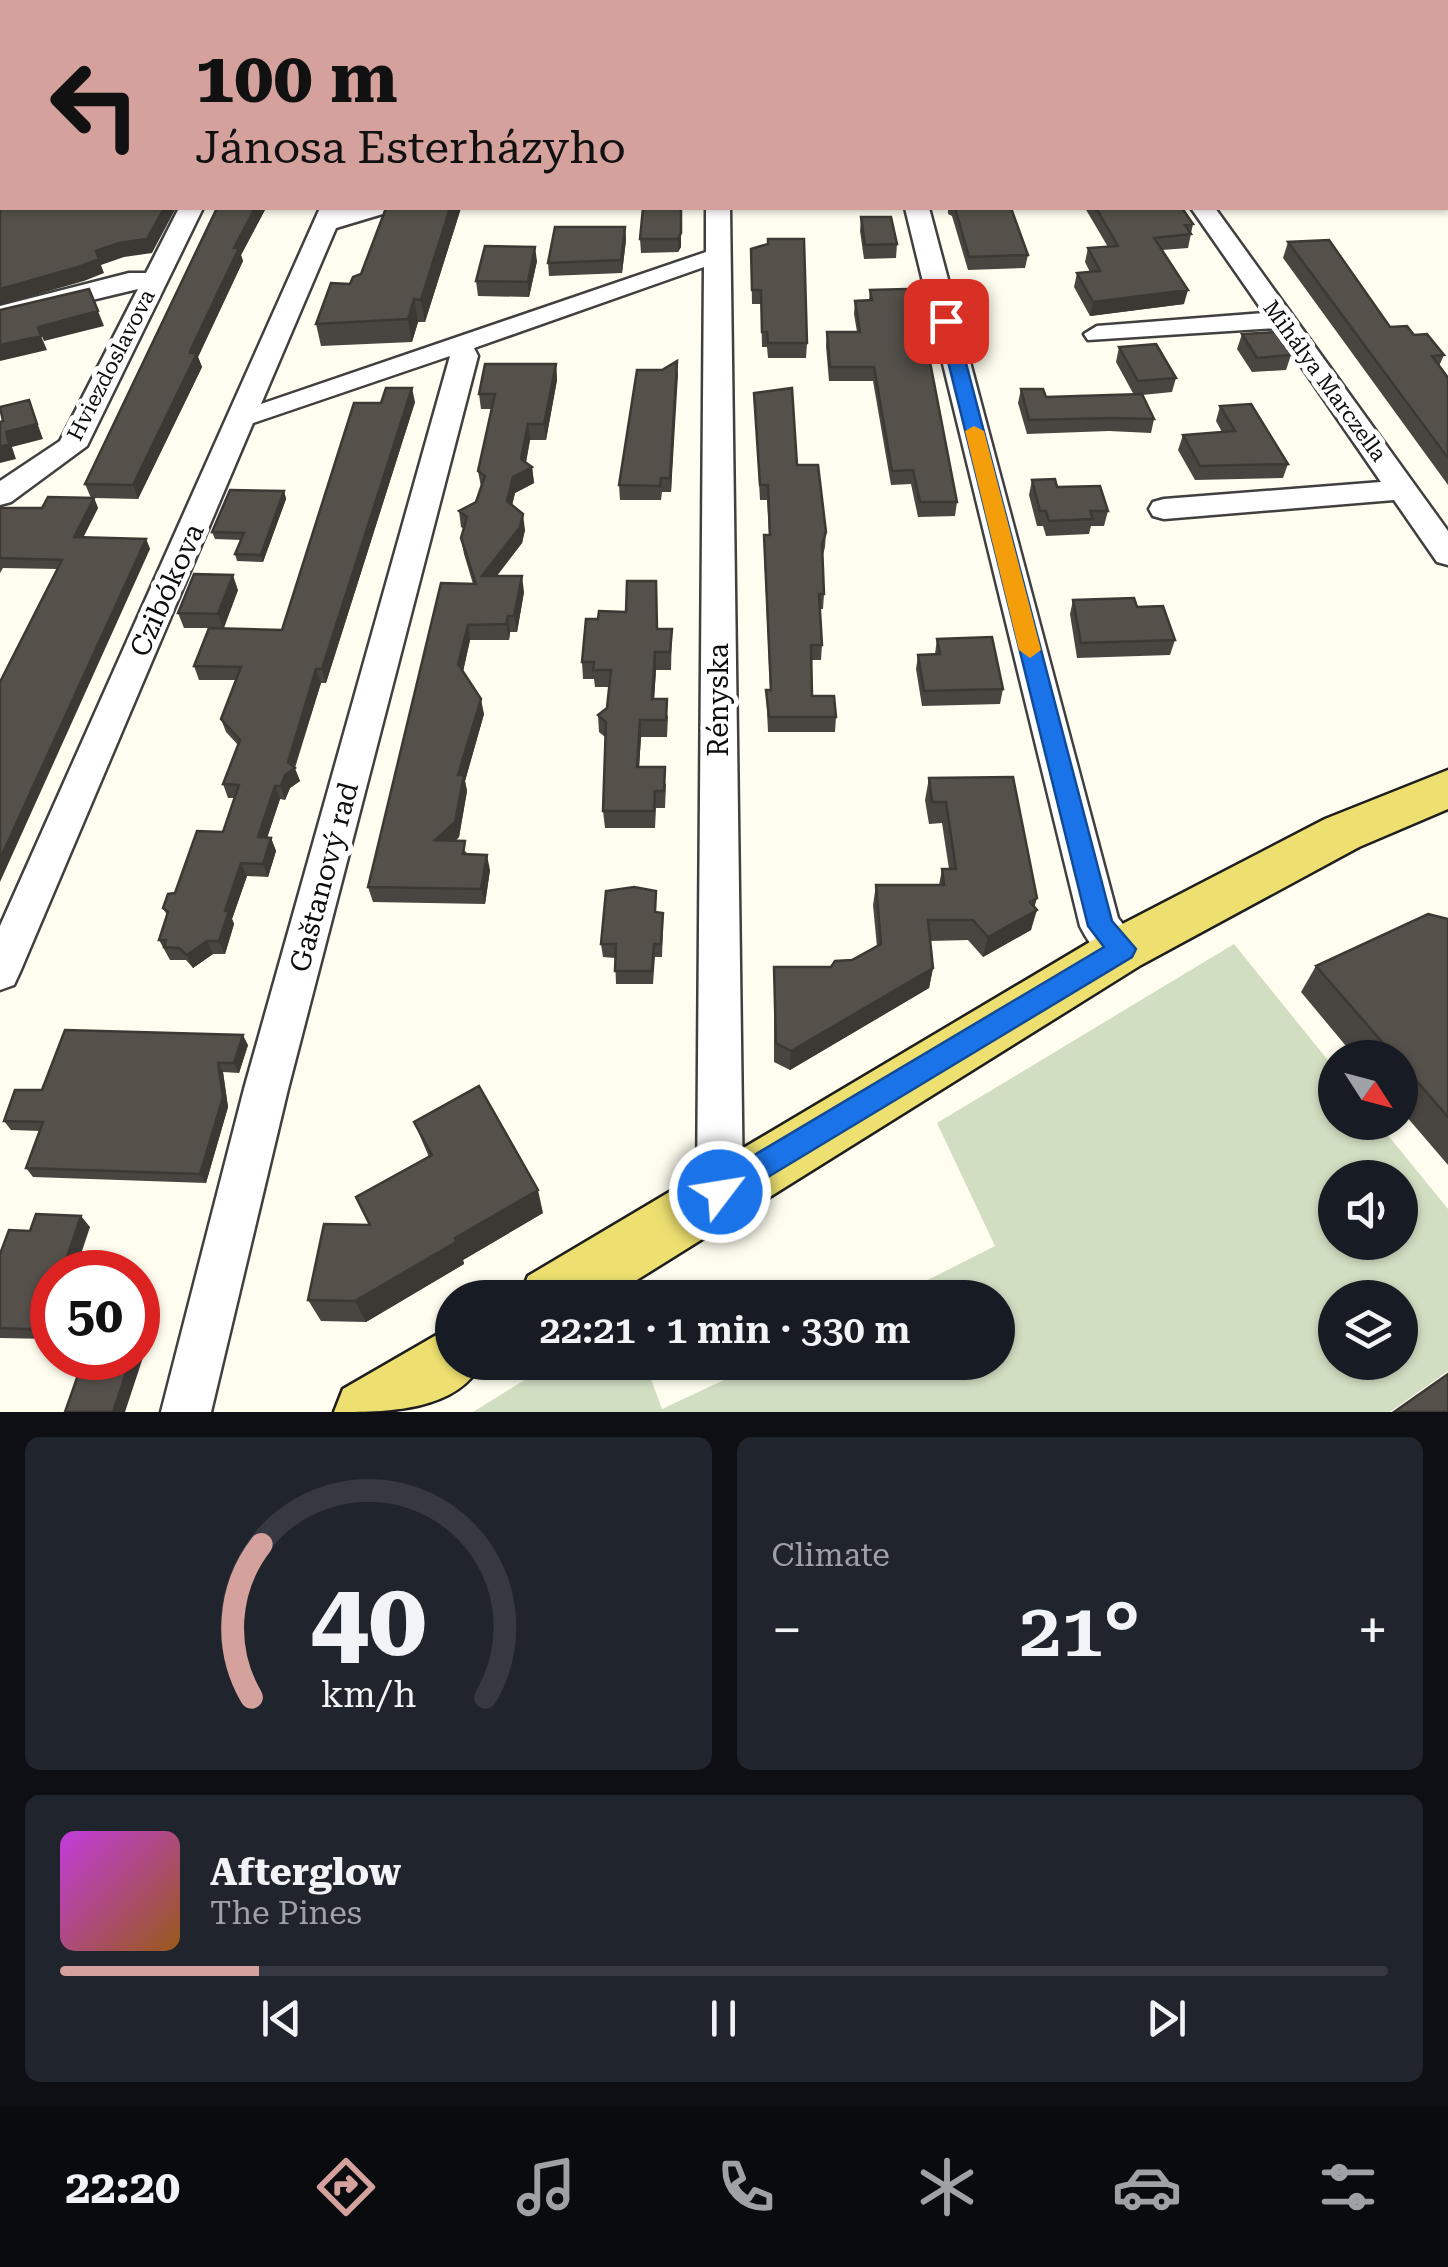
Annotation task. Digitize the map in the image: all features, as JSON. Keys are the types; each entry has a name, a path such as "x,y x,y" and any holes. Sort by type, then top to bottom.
{"main road":[{"path":"579,1280 1123,949 1342,833 1448,788"},
{"path":"366,1412 435,1369"}],"street":[{"name":"Hviezdoslavova","path":"0,494 72,446 190,210"},
{"path":"328,215 363,210"},
{"name":"Rényska","path":"718,210 720,1192"},
{"path":"919,210 1100,926 1123,949"},
{"name":"Mihálya Marczella","path":"1204,210 1448,554"},
{"name":"Czibókova","path":"0,972 328,215"},
{"path":"242,416 259,414 702,259 717,260"},
{"path":"0,314 129,282 155,282"},
{"path":"1097,334 1280,320"},
{"name":"Gaštanový rad","path":"186,1412 266,1089 464,356 458,344"},
{"path":"1164,508 1403,490"}],"green space":[{"path":"1234,944 1318,1048 1318,1140 1392,1140 1408,1160 1318,1160 1318,1260 1418,1260 1418,1172 1448,1209 1448,1371 1390,1412 473,1412 525,1380 651,1380 662,1409 724,1380 1015,1380 1015,1280 928,1280 995,1246 937,1123"}],"building":[{"path":"0,210 163,210 147,239 119,243 96,251 99,259 0,289"},
{"path":"216,210 254,210 190,353 197,353 133,485 85,484"},
{"path":"385,210 449,210 421,300 414,299 408,319 316,324 331,283 350,284 353,277 361,274"},
{"path":"643,210 681,210 678,239 640,239"},
{"path":"956,210 1012,210 1028,255 969,257"},
{"path":"1097,210 1183,210 1193,224 1185,225 1191,234 1154,238 1188,290 1093,302 1077,273 1100,271 1088,248 1118,246"},
{"path":"861,217 891,217 897,244 865,245"},
{"path":"555,227 625,227 621,260 548,263"},
{"path":"768,239 804,239 807,343 768,343 767,332 762,332 761,290 752,290 751,249 768,244"},
{"path":"1329,240 1390,327 1407,326 1414,335 1427,334 1444,355 1432,356 1448,378 1448,458 1288,242"},
{"path":"485,246 535,247 528,282 476,281"},
{"path":"89,289 98,311 38,327 41,336 0,345 0,310"},
{"path":"906,289 907,297 914,297 930,362 957,502 920,502 913,470 892,471 874,367 830,367 827,332 860,332 855,301 872,300 870,290"},
{"path":"1275,332 1291,355 1257,358 1242,334"},
{"path":"1156,344 1176,378 1138,381 1119,347"},
{"path":"677,361 670,478 661,478 660,486 619,485 637,370 662,370"},
{"path":"485,364 556,364 544,424 528,424 521,459 532,467 513,477 507,501 523,514 520,527 482,576 522,576 514,616 508,616 506,624 468,625 458,664 481,699 458,775 464,775 455,822 435,840 465,841 463,854 487,855 481,889 368,887 441,583 476,584 461,538 467,517 459,511 476,502 485,476 478,471 495,394 479,394"},
{"path":"386,388 412,388 322,669 316,669 288,762 295,768 285,775 281,786 275,786 258,837 271,838 263,864 241,863 219,941 207,941 187,955 179,948 164,947 166,940 159,940 168,912 163,908 168,894 175,893 197,831 223,832 239,785 223,784 240,740 221,719 241,667 194,666 209,628 282,630 354,403 381,403"},
{"path":"792,388 797,465 818,465 826,532 822,544 824,594 819,594 822,645 811,645 812,696 834,696 836,717 769,717 764,535 770,535 768,485 760,485 754,393"},
{"path":"1021,389 1043,389 1046,397 1142,394 1154,419 1029,420"},
{"path":"29,400 37,424 6,432 9,444 0,447 0,407"},
{"path":"1251,404 1288,464 1200,466 1183,435 1235,431 1220,406"},
{"path":"1055,479 1057,487 1100,486 1108,511 1090,511 1093,519 1049,521 1046,511 1040,511 1032,480"},
{"path":"230,490 284,491 261,555 235,554 244,533 212,532"},
{"path":"48,497 94,498 74,537 146,539 0,859 0,682 62,560 0,558 0,508 42,508"},
{"path":"194,574 233,575 218,614 178,613"},
{"path":"627,581 656,581 657,629 672,629 670,652 655,652 652,699 667,699 666,720 640,720 637,767 665,767 664,791 655,791 654,811 603,811 606,722 598,715 607,708 611,670 593,670 594,662 582,662 586,619 598,619 599,611 626,612"},
{"path":"1134,598 1137,607 1163,606 1175,640 1081,643 1073,600"},
{"path":"992,637 1003,689 924,691 918,655 940,654 937,639"},
{"path":"1013,777 1037,898 1030,902 1037,910 988,937 973,920 928,920 933,968 791,1051 776,1043 774,967 831,967 835,961 852,960 881,944 876,885 944,885 942,869 956,869 946,802 932,802 929,778"},
{"path":"634,887 656,891 655,912 663,913 661,944 654,944 652,971 615,971 616,944 601,944 606,891"},
{"path":"1428,914 1448,919 1448,1117 1418,1083 1418,1040 1380,1040 1316,966"},
{"path":"65,1030 243,1035 234,1063 218,1063 223,1097 200,1174 26,1168 43,1122 4,1121 15,1090 42,1090"},
{"path":"479,1086 538,1190 355,1301 308,1300 324,1224 370,1225 356,1197 432,1155 414,1122"},
{"path":"36,1214 81,1216 69,1250 30,1250 30,1329 0,1328 0,1254 9,1230 30,1231"},
{"path":"1448,1374 1448,1412 1394,1412"},
{"path":"76,1380 124,1380 113,1412 65,1412"}],"slow traffic":[{"path":"974,431 1030,650"}],"route":[{"path":"720,1192 1123,949 1100,926 946,321"}]}
